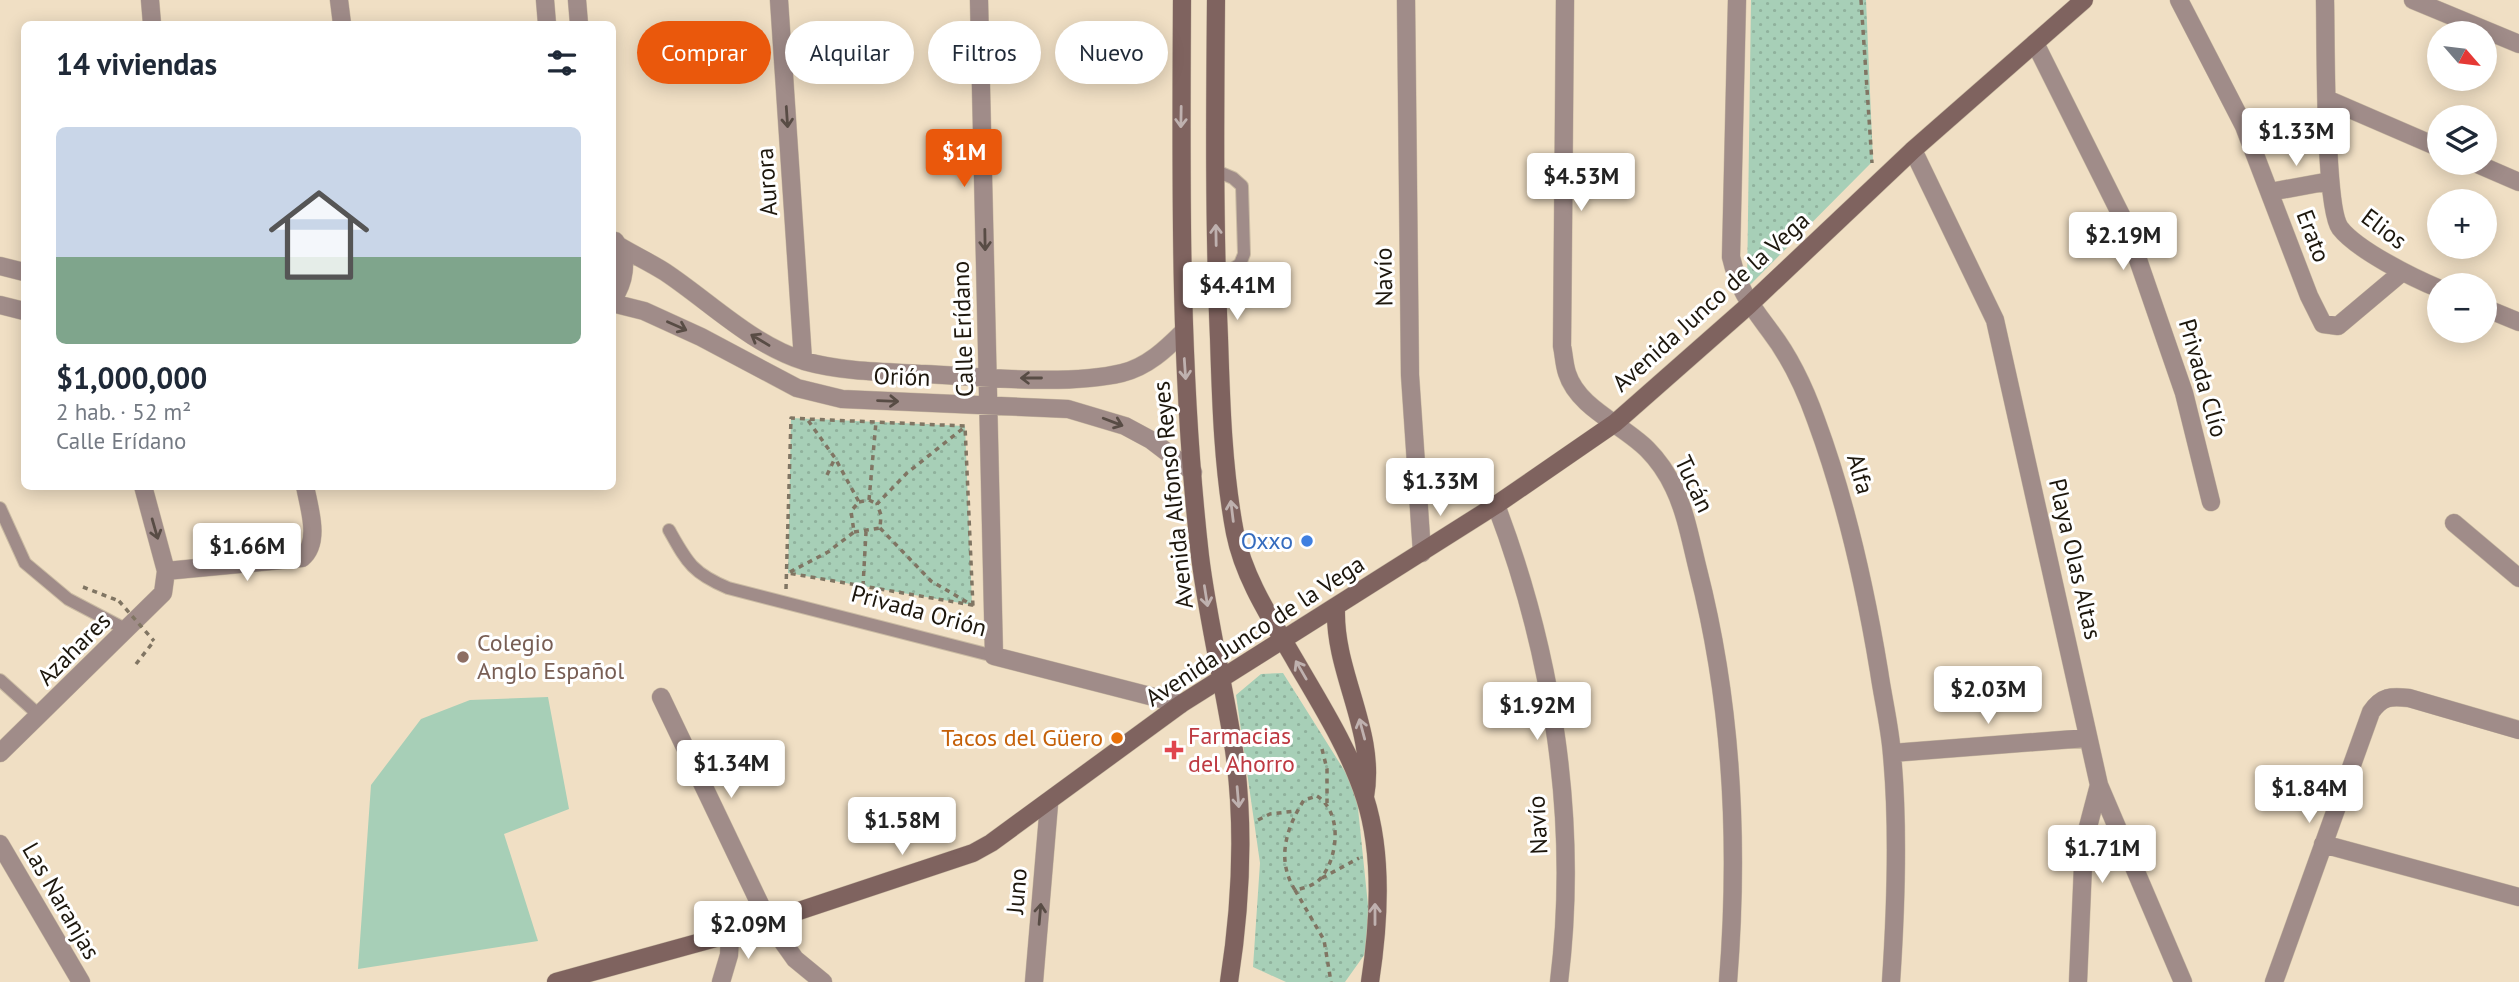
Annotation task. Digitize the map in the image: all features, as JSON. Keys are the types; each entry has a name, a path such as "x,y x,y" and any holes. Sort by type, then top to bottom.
{"main road":[{"name":"Avenida Alfonso Reyes","path":"1182,0 1183,332 1200,557 1234,751 1241,828 1239,917 1229,982"},
{"path":"1216,0 1214,170 1221,404 1235,535 1256,589 1350,762 1365,797 1375,847 1375,932 1370,982"},
{"name":"Avenida Junco de la Vega","path":"556,982 730,934 974,853 1049,804 1181,704 1336,609 1496,505 1615,423 1749,305 1913,150 2081,1"},
{"path":"1336,609 1337,646 1368,758 1365,797"}],"street":[{"path":"150,0 152,21"},
{"path":"339,0 342,21"},
{"path":"545,0 547,21"},
{"path":"577,0 579,21"},
{"name":"Aurora","path":"779,0 803,360"},
{"name":"Calle Erídano","path":"978,0 994,656"},
{"name":"Navío","path":"1406,0 1410,375 1422,552"},
{"name":"Tucán","path":"1565,0 1562,346 1567,374 1580,393 1646,447 1675,489 1704,591 1719,681 1730,785 1733,889 1728,982"},
{"name":"Alfa","path":"1737,0 1731,257 1736,277 1749,305 1791,363 1811,404 1832,461 1862,578 1892,753 1895,816 1891,982"},
{"name":"Erato","path":"2179,0 2240,117 2309,296 2327,327 2338,326 2401,273"},
{"path":"2270,192 2330,181 2325,0"},
{"path":"2413,0 2519,44"},
{"name":"Privada Clío","path":"2035,43 2126,225 2184,393 2211,502"},
{"path":"2329,100 2427,142"},
{"name":"Playa Olas Altas","path":"1913,150 1995,320 2099,785 2183,982"},
{"path":"2497,172 2519,182"},
{"name":"Elios","path":"2330,181 2338,224 2347,234 2401,273 2427,284"},
{"path":"616,243 624,266 622,286 616,296"},
{"name":"Orión","path":"616,243 664,271 761,342 803,360 848,370 988,378 1091,378 1124,372 1164,351 1183,332"},
{"path":"1,262 21,271"},
{"name":"Orión","path":"616,303 644,311 754,362 797,388 842,399 1068,409 1098,416 1151,440 1193,472"},
{"path":"0,305 21,310"},
{"path":"2497,313 2519,322"},
{"path":"144,490 166,571 295,559 308,552 312,531 306,490"},
{"name":"Navío","path":"1496,505 1531,608 1554,724 1565,870 1559,982"},
{"path":"2454,523 2519,578"},
{"name":"Azahares","path":"0,753 163,593 166,571"},
{"name":"Privada Orión","path":"994,656 1181,704"},
{"path":"660,697 768,921 795,959 823,982"},
{"path":"2274,982 2371,712 2385,698 2409,698 2519,730"},
{"path":"1892,753 2087,738"},
{"path":"2078,982 2084,842 2099,785"},
{"name":"Juno","path":"1034,982 1049,804"},
{"path":"2323,844 2519,898"},
{"name":"Las Naranjas","path":"1,851 81,982"},
{"path":"722,982 729,955 730,934"}],"lane":[{"path":"1214,170 1233,177 1242,186 1244,254 1240,264 1217,280"},
{"path":"0,508 24,563 68,599 127,630"},
{"name":"Privada Orión","path":"668,530 689,566 705,578 728,588 994,656"},
{"path":"0,680 40,716"}],"path":[{"path":"1861,0 1874,186"},
{"path":"785,602 791,418 965,426"},
{"path":"807,418 835,458 859,502"},
{"path":"869,500 876,422"},
{"path":"877,504 908,473 965,426"},
{"path":"965,426 972,605"},
{"path":"827,475 835,458"},
{"path":"855,532 851,511 859,502 869,500 877,504 881,515 880,528 931,581 972,605"},
{"path":"788,573 828,552 855,532 880,528"},
{"path":"863,586 866,532"},
{"path":"788,573 972,605"},
{"path":"71,582 119,601 154,641 136,664"},
{"path":"1320,879 1332,852 1335,837 1332,813 1327,803 1317,796 1304,800 1296,811 1284,845 1284,858 1289,881 1324,940 1331,982"},
{"path":"1241,828 1270,814 1296,811"},
{"path":"1295,890 1309,887 1343,869 1375,847"}],"green space":[{"path":"1751,0 1866,0 1873,161 1747,288"},
{"path":"791,418 965,426 972,605 788,573"},
{"path":"1283,673 1356,789 1372,944 1345,982 1286,982 1253,967 1260,863 1236,695 1261,674"},
{"path":"548,697 569,809 504,834 538,941 358,969 371,785 421,719 470,700"}],"place":[{"name":"Oxxo","path":"1307,541"},
{"name":"Colegio Anglo Español","path":"463,657"},
{"name":"Tacos del Güero","path":"1117,738"},
{"name":"Farmacias del Ahorro","path":"1174,750"}]}
